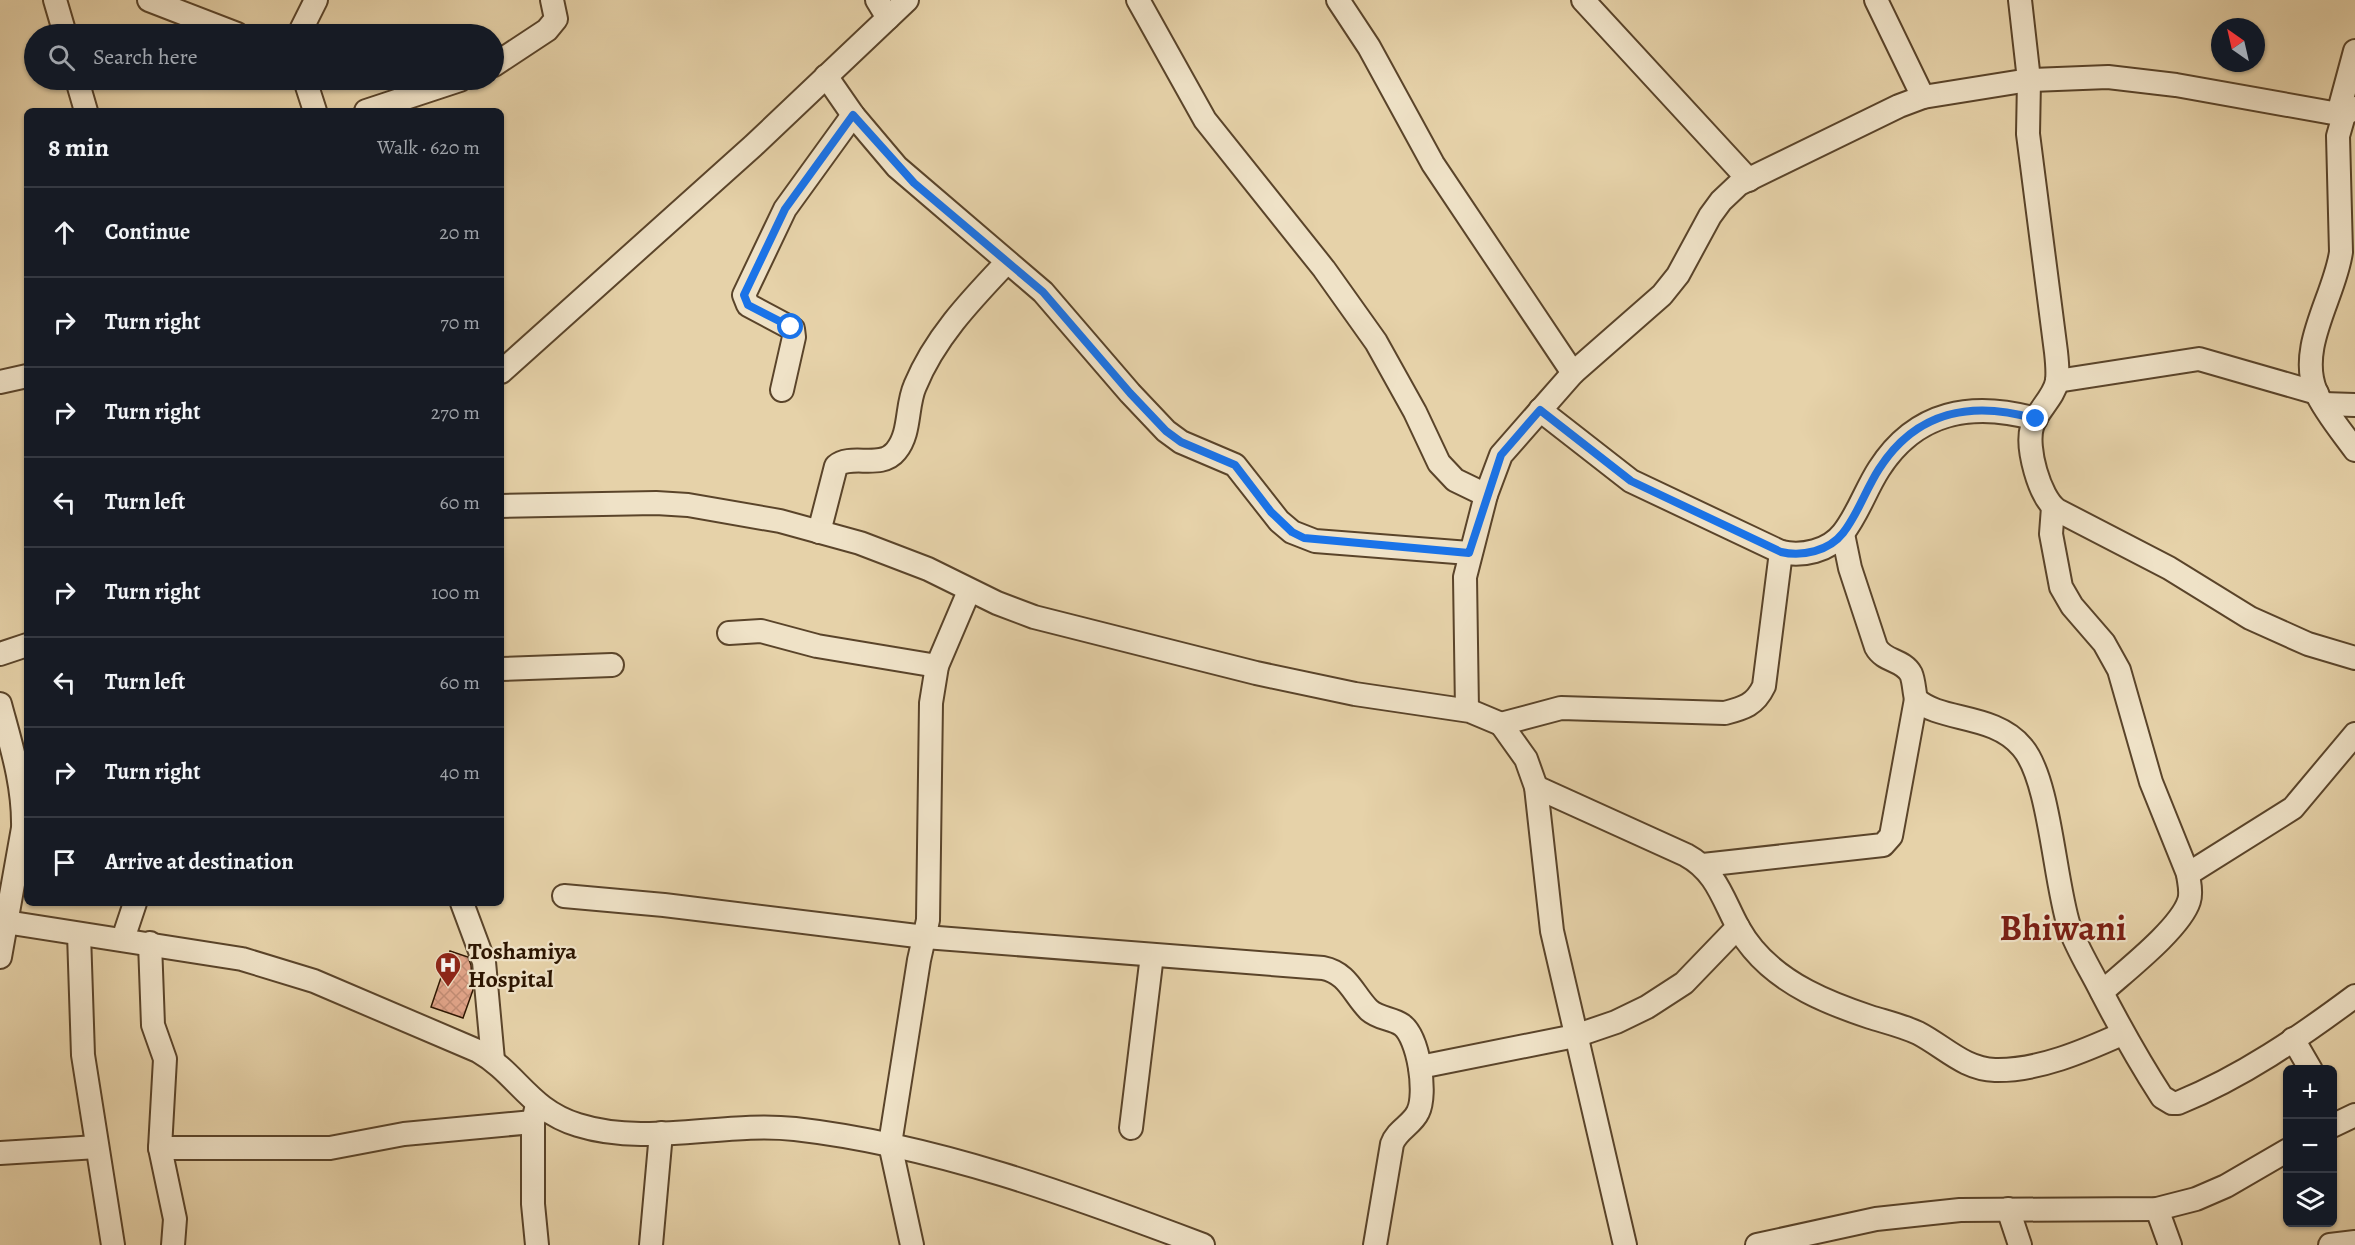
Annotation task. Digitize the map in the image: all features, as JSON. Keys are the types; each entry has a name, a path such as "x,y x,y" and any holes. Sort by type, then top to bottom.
{"street":[{"path":"55,0 62,24"},
{"path":"149,0 211,24"},
{"path":"303,24 316,0"},
{"path":"504,58 547,30 556,19 552,0"},
{"path":"504,369 753,146 826,76 882,9 907,0"},
{"path":"1138,0 1205,120 1324,269 1376,342 1415,412 1438,462 1455,480 1486,495"},
{"path":"1338,0 1369,47 1433,164 1573,373"},
{"path":"1583,0 1749,180"},
{"path":"1876,0 1923,97"},
{"path":"2020,0 2029,80 2028,134 2052,314 2057,381 2031,433 2034,462 2041,486 2053,507 2169,567 2250,618 2307,644 2355,658"},
{"path":"2355,51 2345,113 2338,136 2342,252 2339,271 2315,341 2312,372 2320,399 2355,450"},
{"path":"826,76 853,115 914,183 1043,292 1166,431 1181,442 1235,465 1271,512 1292,532 1315,541 1469,553"},
{"path":"1467,710 1463,611 1465,577 1469,553 1486,495 1501,455 1573,373 1612,336 1662,295 1678,275 1720,201 1731,189 1879,114 1923,97 2029,80 2138,79 2345,113"},
{"path":"80,90 85,108"},
{"path":"308,90 314,108"},
{"path":"375,108 430,90"},
{"path":"782,390 794,337 793,329 748,305 744,295 785,209 853,115"},
{"path":"819,532 836,466 842,462 876,461 898,450 907,429 915,386 931,355 951,324 1007,262"},
{"path":"2057,381 2199,359 2212,361 2320,399 2355,405"},
{"path":"0,381 24,377"},
{"path":"1540,410 1631,481 1781,552 1795,555 1815,551 1843,534 1885,460 1902,440 1924,424 1962,411 2036,419"},
{"path":"504,506 688,505 742,513 860,543 928,569 969,591 1034,617 1246,671 1355,694 1467,710 1501,724 1526,759 1536,787 1552,931 1625,1245"},
{"path":"2053,507 2051,534 2061,587 2073,606 2104,643 2119,670 2158,806 2188,874 2190,888 2186,908 2161,938 2102,992"},
{"path":"1703,865 1883,845 1891,836 1916,699 1910,671 1903,664 1881,655 1876,647 1850,568 1843,534"},
{"path":"1501,724 1560,708 1725,713 1744,708 1758,698 1764,686 1781,552"},
{"path":"912,1245 890,1144 930,902 930,717 937,666 969,591"},
{"path":"729,633 768,632 817,646 937,666"},
{"path":"0,654 24,646"},
{"path":"504,669 612,665"},
{"path":"1916,699 1928,707 2001,730 2021,745 2029,755 2039,779 2064,909 2078,945 2122,1034 2162,1098 2172,1103 2191,1098 2224,1081 2293,1039 2355,996"},
{"path":"0,704 18,732 23,793 23,828 3,922 0,957"},
{"path":"2188,874 2293,808 2355,734"},
{"path":"1536,787 1686,855 1703,865 1715,879 1738,927 1754,951 1781,974 1811,994 1839,1007 1918,1033 1963,1062 1978,1068 2014,1069 2078,1052 2122,1034"},
{"path":"564,896 664,905 925,937 1323,968 1338,972 1370,1011 1397,1023 1407,1031 1420,1067 1422,1093 1420,1108 1417,1115 1396,1136 1392,1144 1375,1245"},
{"path":"123,939 134,906"},
{"path":"463,906 484,962 494,1060"},
{"path":"3,922 242,959 314,981 464,1043 494,1060 535,1114 533,1204 537,1245"},
{"path":"1420,1067 1575,1036 1616,1022 1672,992 1695,974 1710,954 1738,927"},
{"path":"79,934 83,1055 113,1245"},
{"path":"150,943 153,1025 165,1059 160,1148 175,1218 173,1245"},
{"path":"1131,1128 1152,955"},
{"path":"2293,1039 2308,1065"},
{"path":"160,1148 330,1148 535,1114 578,1125 615,1131 661,1133 779,1127 890,1144 1054,1192 1203,1245"},
{"path":"651,1245 661,1133"},
{"path":"0,1153 97,1148"},
{"path":"1757,1245 1876,1219 1960,1210 2157,1209 2196,1199 2226,1186 2283,1153"},
{"path":"2008,1209 2020,1245"},
{"path":"2157,1209 2170,1245"},
{"path":"2330,1245 2355,1242"}],"building":[{"path":"450,951 468,957 471,965 473,990 463,1018 431,1007"}],"place":[{"name":"Toshamiya Hospital","path":"448,988"}],"district":[{"name":"Bhiwani","path":"2063,927"}],"route":[{"path":"791,327 745,303 744,295 785,209 853,115 897,167 914,183 1043,292 1166,431 1181,442 1235,465 1280,521 1292,532 1315,541 1469,553 1495,467 1506,447 1540,410 1595,456 1631,481 1781,552 1795,555 1805,554 1829,544 1843,534 1879,469 1902,440 1924,424 1962,411 1981,411 2036,419"}]}
